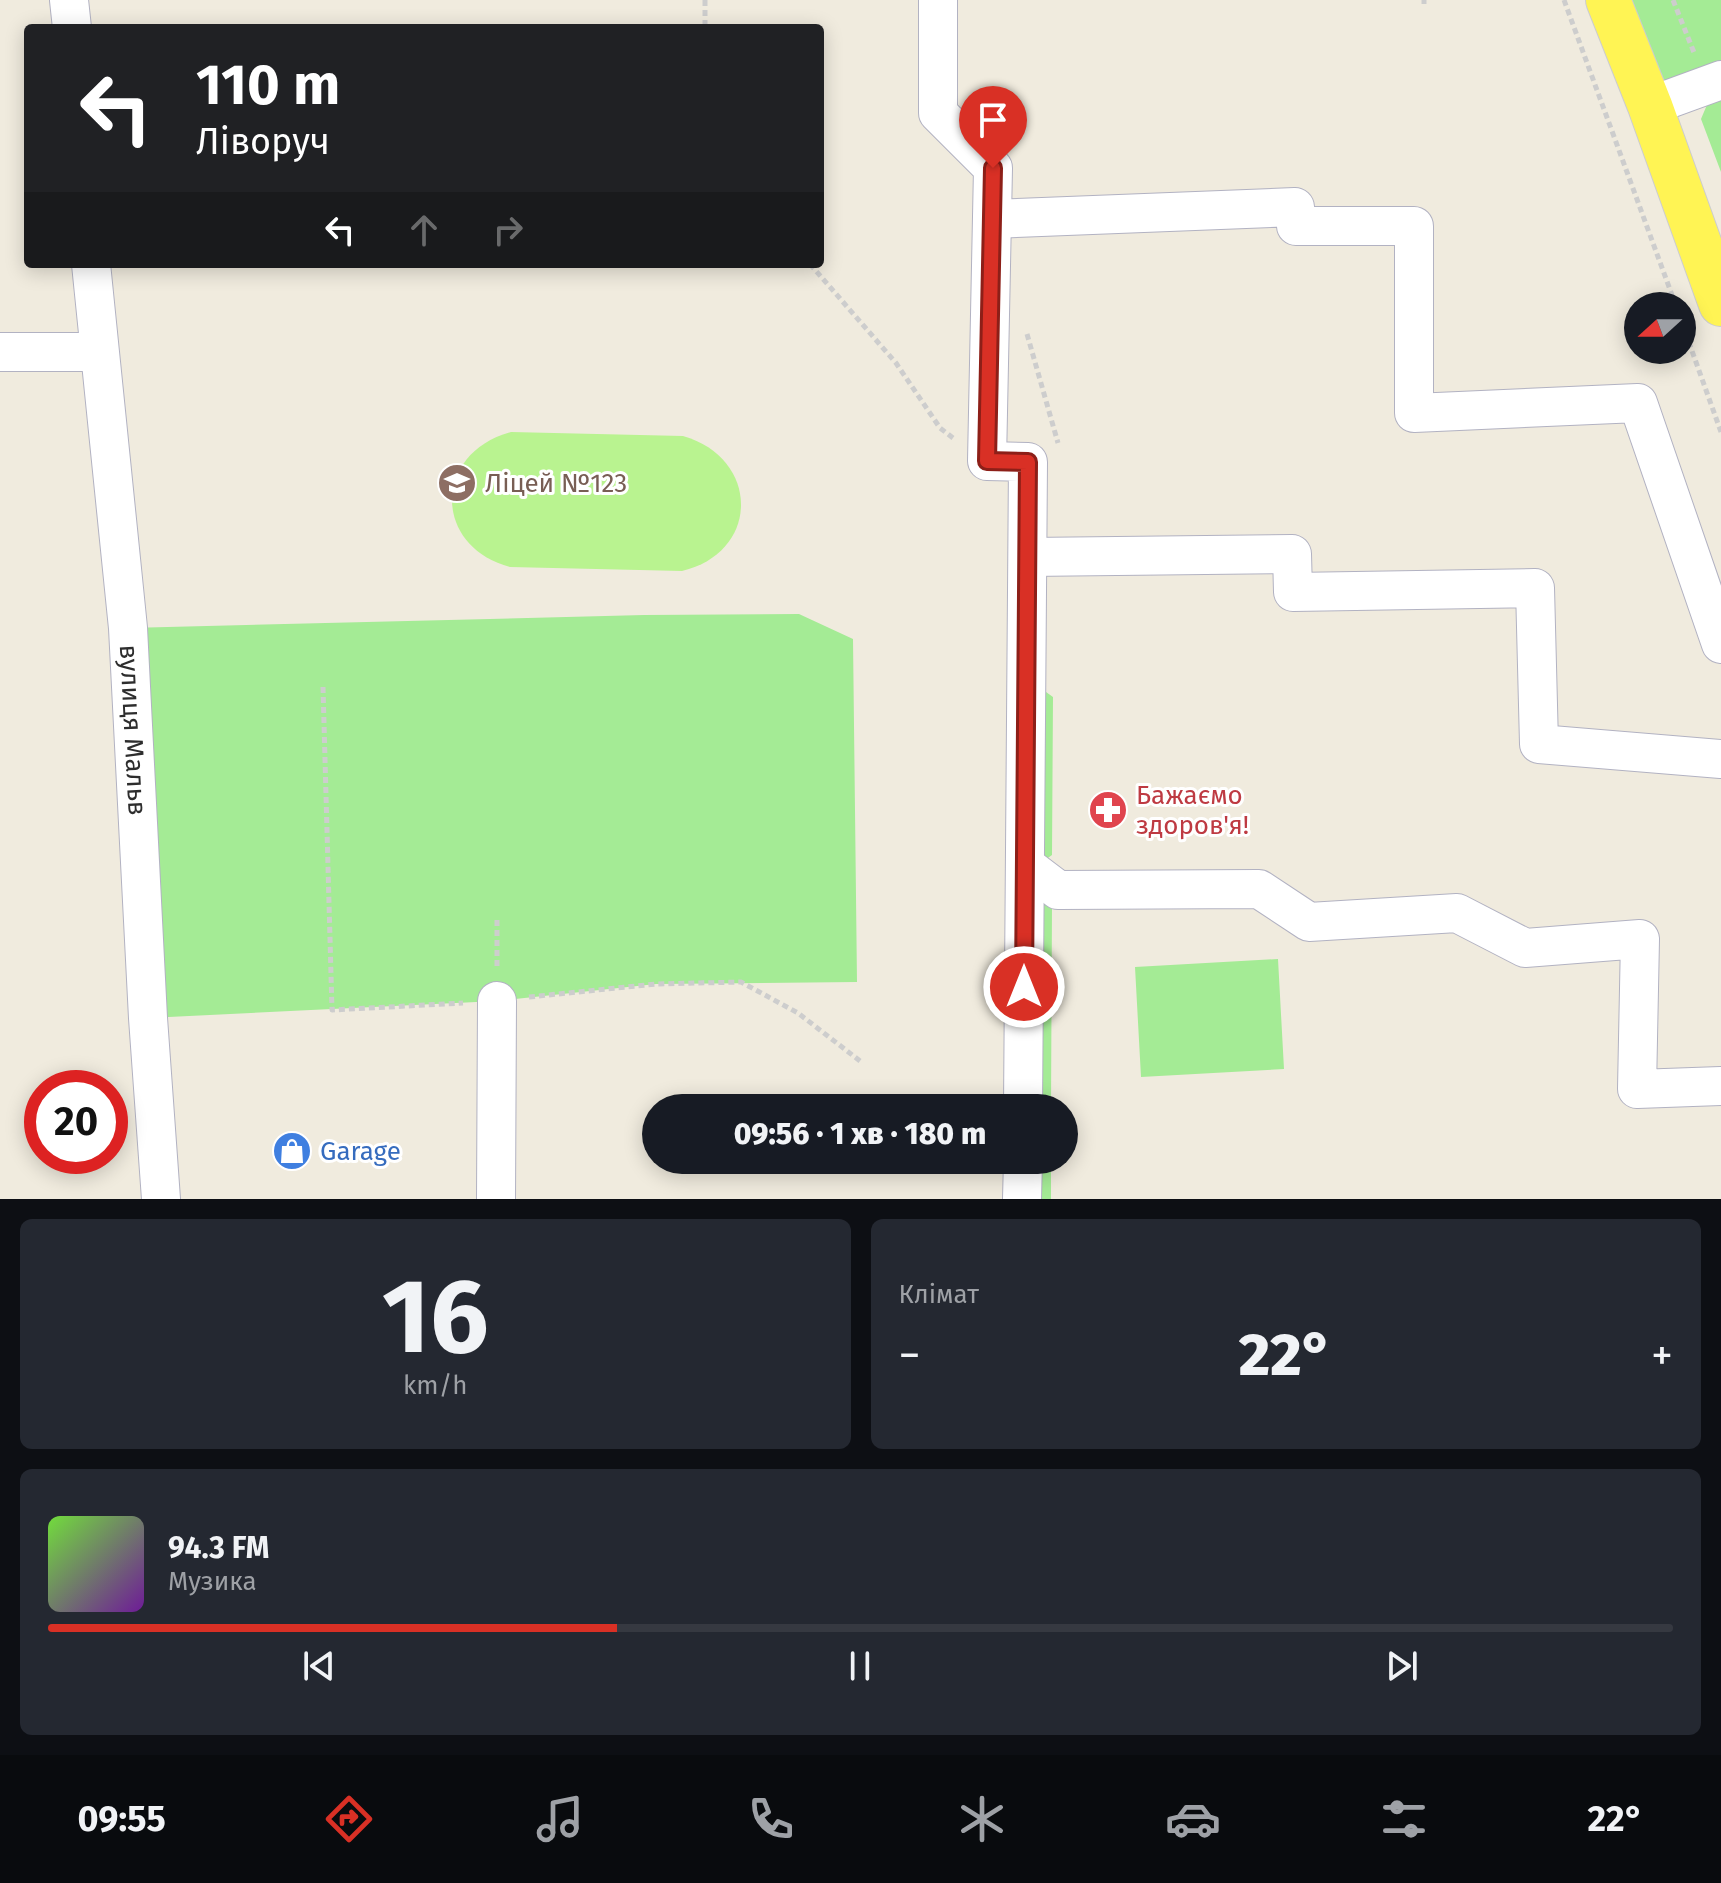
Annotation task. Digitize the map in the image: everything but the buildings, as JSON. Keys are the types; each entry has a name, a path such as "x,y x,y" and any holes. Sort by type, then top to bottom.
{"main road":[{"path":"1608,0 1650,106 1721,304"}],"street":[{"path":"69,0 72,24"},
{"path":"938,0 938,113 993,168 987,461 1028,462 1023,1094"},
{"path":"1650,106 1714,83"},
{"path":"992,219 1295,207 1296,226 1414,226 1414,413 1638,403 1721,644"},
{"name":"вулиця Мальв","path":"91,268 128,628 148,1018 161,1199"},
{"path":"0,352 99,352"},
{"path":"1028,557 1292,554 1293,592 1535,588 1539,744 1721,759"},
{"path":"1025,865 1058,890 1259,889 1309,922 1457,913 1525,948 1640,939 1637,1089 1721,1086"},
{"path":"496,1199 497,1001"},
{"path":"1022,1199 1023,1174"}],"path":[{"path":"705,0 705,24"},
{"path":"1564,0 1671,292"},
{"path":"1673,0 1714,83"},
{"path":"813,268 896,363 940,428 963,445"},
{"path":"1696,362 1721,432"},
{"path":"323,687 332,1010 497,1001 656,984 741,982 798,1013 860,1061"},
{"path":"497,920 497,1001"}],"green space":[{"path":"1608,0 1721,0 1721,80 1650,106"},
{"path":"1721,94 1721,172 1701,119 1709,100"},
{"path":"511,432 683,436 708,447 726,464 737,483 741,505 737,526 726,545 708,561 682,571 510,567 484,556 466,540 455,521 452,500 456,478 467,459 485,443"},
{"path":"799,614 853,639 857,982 656,984 497,1001 148,1018 128,628"},
{"path":"1046,692 1053,697 1052,855 1045,860 1039,855 1039,697"},
{"path":"1045,901 1052,905 1051,1094 1038,1094 1038,904"},
{"path":"1278,959 1284,1069 1141,1077 1135,967"},
{"path":"1037,1174 1051,1174 1051,1199 1037,1199"}],"place":[{"name":"Ліцей №123","path":"457,483"},
{"name":"Бажаємо здоров'я!","path":"1108,810"},
{"name":"Garage","path":"292,1151"}],"route":[{"path":"993,168 987,461 1028,462 1024,987"}]}
